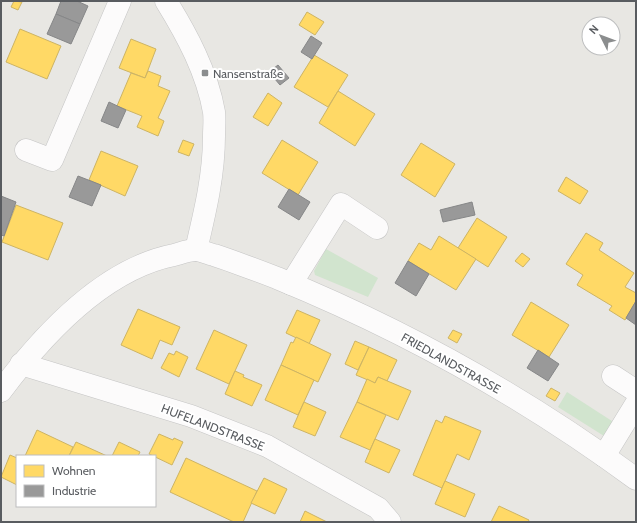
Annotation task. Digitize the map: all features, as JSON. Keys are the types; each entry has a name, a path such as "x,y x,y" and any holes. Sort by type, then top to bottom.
{"street":[{"path":"26,150 52,160 120,1"},
{"path":"166,1 178,20 204,73 214,113 214,158 207,201 196,250"},
{"path":"291,284 341,204 377,228"},
{"name":"FRIEDLANDSTRASSE","path":"1,391 21,364 84,300 130,270 160,257 196,250 242,264 291,284 394,331 463,368 533,409 636,479"},
{"name":"HUFELANDSTRASSE","path":"21,364 191,416 267,446 378,508 390,522"},
{"path":"613,376 636,391"},
{"path":"604,456 636,404"}],"green space":[{"path":"326,249 378,278 368,297 315,275 314,271"},
{"path":"567,392 615,423 604,436 558,407"}],"building: Wohnen":[{"path":"14,1 22,2 18,10 11,7"},
{"path":"307,12 324,22 315,35 299,25"},
{"path":"20,29 61,46 47,79 6,62"},
{"path":"131,39 156,49 145,78 119,68"},
{"path":"314,55 348,75 328,107 294,87"},
{"path":"148,71 161,76 158,86 170,91 158,118 164,121 158,136 137,127 142,116 117,106 131,73 145,78"},
{"path":"338,91 375,114 355,146 319,123"},
{"path":"268,93 282,103 268,126 253,117"},
{"path":"183,140 194,144 189,156 178,152"},
{"path":"282,140 318,162 298,195 262,173"},
{"path":"421,143 455,164 435,197 401,175"},
{"path":"101,151 138,166 125,196 89,180"},
{"path":"566,177 588,191 580,204 558,191"},
{"path":"16,205 63,223 48,260 2,242"},
{"path":"477,218 507,237 488,267 458,248"},
{"path":"586,233 603,243 599,250 634,273 625,287 636,293 636,301 625,320 609,310 612,306 577,285 583,275 566,264"},
{"path":"439,236 476,259 456,290 408,261 419,243 431,250"},
{"path":"522,253 530,259 523,267 515,261"},
{"path":"531,302 569,325 549,357 512,335"},
{"path":"138,309 180,327 172,345 160,340 152,359 121,345"},
{"path":"297,310 320,320 309,344 286,333"},
{"path":"214,330 247,345 229,384 196,369"},
{"path":"453,330 462,334 457,343 448,338"},
{"path":"296,337 331,354 318,382 281,365 291,342 293,343"},
{"path":"355,341 369,347 358,370 345,364"},
{"path":"369,347 397,360 387,381 378,377 375,383 356,375"},
{"path":"176,351 188,357 179,377 161,368 169,353 174,355"},
{"path":"281,365 314,380 298,415 265,400"},
{"path":"235,371 244,375 243,377 262,385 252,406 225,394"},
{"path":"378,377 411,391 398,420 357,402 367,379 375,383"},
{"path":"551,388 560,393 555,401 546,396"},
{"path":"304,402 326,412 315,436 293,427"},
{"path":"357,402 386,415 370,450 340,437"},
{"path":"445,416 481,431 469,460 457,454 442,488 413,475 436,420 442,423"},
{"path":"37,430 73,447 69,455 25,455"},
{"path":"159,434 173,440 174,438 183,442 172,465 156,457 156,455 149,454"},
{"path":"375,439 400,450 389,473 365,462"},
{"path":"76,442 105,455 70,455"},
{"path":"119,442 140,452 138,455 112,455"},
{"path":"10,455 16,458 16,484 1,477"},
{"path":"186,458 257,491 243,522 234,522 170,492"},
{"path":"264,478 287,489 275,514 251,503"},
{"path":"445,481 475,494 465,517 435,504"},
{"path":"499,506 529,520 528,522 491,522"},
{"path":"305,511 327,522 300,522"}],"building: Industrie":[{"path":"61,1 77,1 88,6 80,24 56,14"},
{"path":"56,14 80,24 71,44 47,34"},
{"path":"311,36 322,43 312,59 301,52"},
{"path":"278,65 289,78 280,85 269,72"},
{"path":"109,102 126,110 118,128 101,121"},
{"path":"78,176 101,185 92,206 69,197"},
{"path":"289,189 310,202 299,220 278,207"},
{"path":"1,196 16,202 4,236 1,235"},
{"path":"472,202 475,215 443,222 440,210"},
{"path":"408,261 429,274 416,296 395,283"},
{"path":"636,301 636,325 626,318"},
{"path":"538,350 559,364 548,381 527,368"}],"place":[{"name":"Nansenstraße","path":"205,73"}]}
